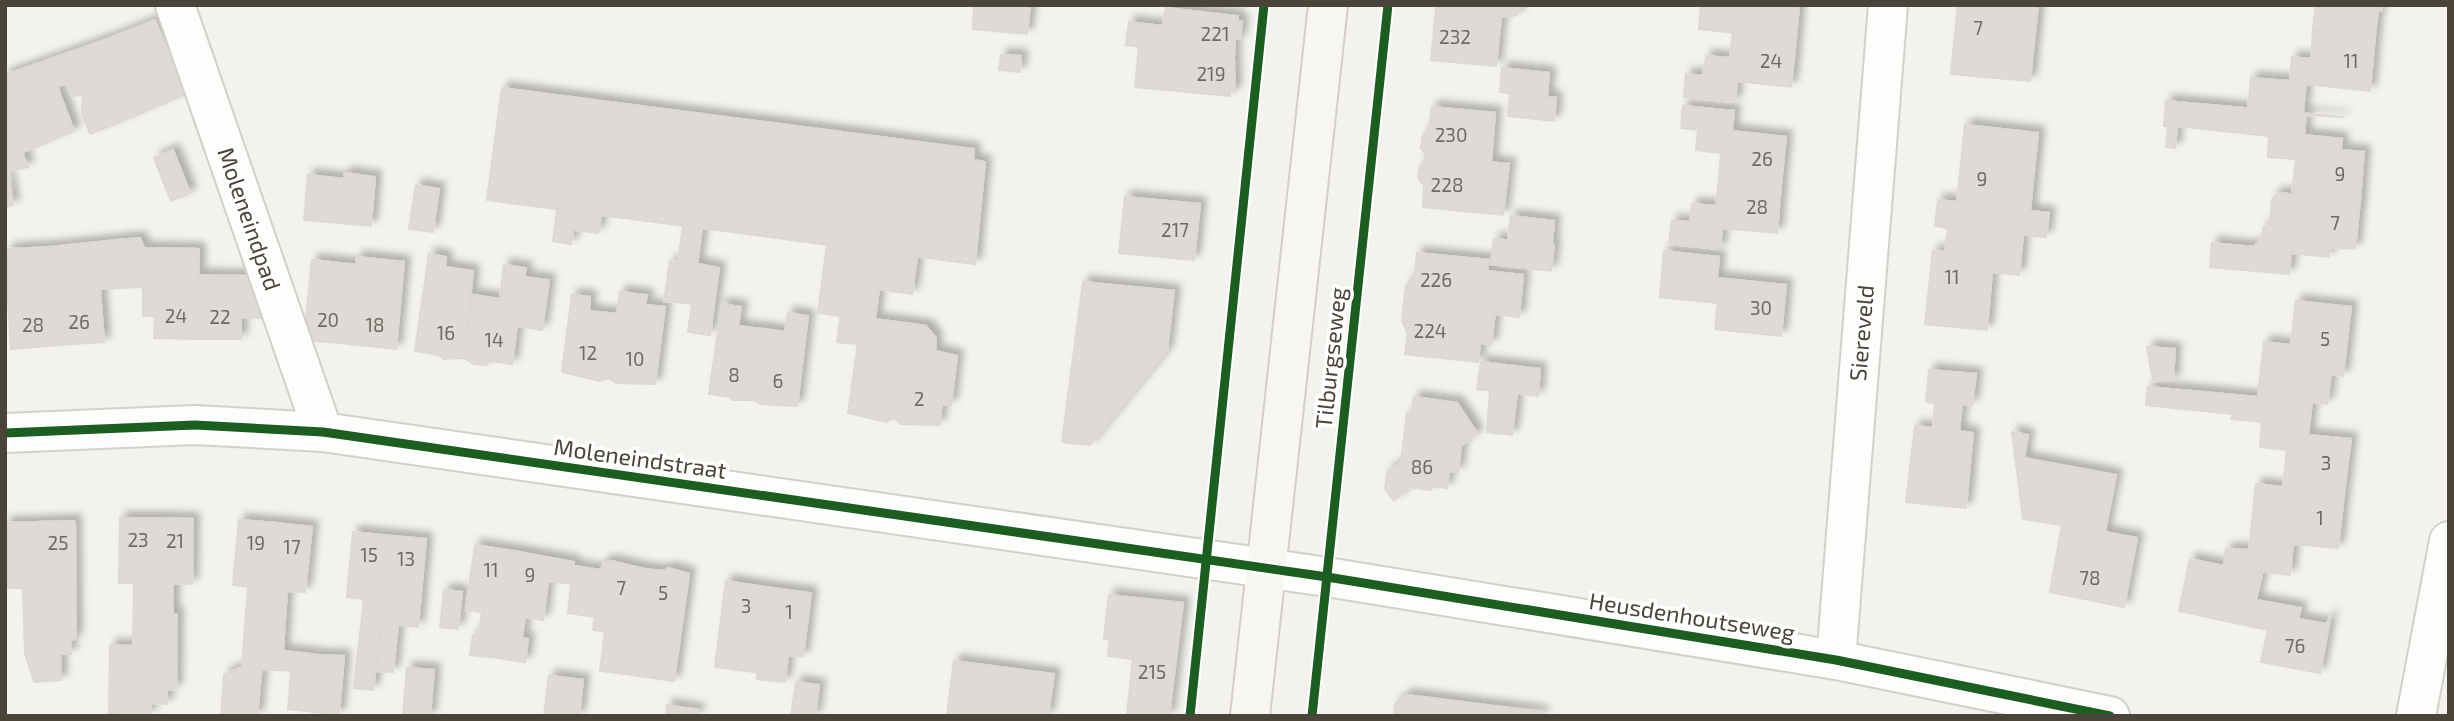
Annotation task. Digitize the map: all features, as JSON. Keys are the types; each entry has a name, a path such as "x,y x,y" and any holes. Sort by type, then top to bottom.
{"main road":[{"name":"Tilburgseweg","path":"1251,716 1328,5"}],"street":[{"name":"Moleneindpad","path":"175,5 323,432"},
{"name":"Siereveld","path":"1836,660 1888,5"},
{"name":"Moleneindstraat","path":"5,433 195,425 323,432 1266,568"},
{"path":"2416,716 2449,541"},
{"name":"Heusdenhoutseweg","path":"1266,568 1836,660 2110,716"}],"building":[{"path":"974,5 1030,5 1027,34 973,29"},
{"path":"1436,5 1523,5 1516,15 1508,17 1436,10"},
{"path":"1701,5 1799,5 1796,39 1699,29"},
{"path":"1958,5 2038,5 2030,81 1951,74"},
{"path":"2316,5 2382,5 2382,11 2378,10 2375,36 2313,30"},
{"path":"1166,8 1238,16 1237,21 1242,21 1240,39 1235,38 1234,57 1126,45 1129,22 1163,26"},
{"path":"1436,10 1501,17 1496,66 1431,60"},
{"path":"155,20 186,94 135,116 107,39"},
{"path":"2313,30 2375,36 2370,91 2306,84 2303,112 2248,108 2251,78 2290,81 2292,57 2311,59"},
{"path":"1733,32 1796,39 1791,87 1737,81 1735,102 1684,97 1686,74 1703,76 1706,56 1730,58"},
{"path":"107,39 135,116 90,134 82,113 83,93 73,97 68,84 58,86 60,94 5,100 5,75"},
{"path":"1139,46 1234,57 1235,92 1230,91 1230,96 1135,87"},
{"path":"1001,55 1021,56 1020,72 999,70"},
{"path":"1502,68 1549,73 1547,97 1500,92"},
{"path":"502,88 974,149 973,160 985,162 975,264 487,200"},
{"path":"60,94 74,131 19,154 5,111 5,100"},
{"path":"1510,94 1556,98 1554,121 1508,116"},
{"path":"2166,101 2344,117 2306,115 2304,135 2342,139 2341,150 2364,152 2360,201 2292,194 2296,159 2268,157 2269,136 2177,126 2175,148 2166,147"},
{"path":"1683,106 1734,111 1732,131 1786,137 1781,185 1719,178 1721,153 1696,150 1698,130 1681,128"},
{"path":"1432,107 1495,113 1491,163 1427,157 1421,148 1423,135 1429,128"},
{"path":"5,111 19,154 22,152 28,167 7,171 13,205 5,207"},
{"path":"1965,125 2038,133 2030,211 2049,213 2046,237 1935,226 1938,200 1957,202"},
{"path":"173,150 190,193 171,201 154,158"},
{"path":"1427,157 1509,164 1503,215 1423,207 1424,185 1418,178 1420,166"},
{"path":"345,173 375,177 371,226 340,223"},
{"path":"308,175 344,179 340,223 304,220"},
{"path":"1719,178 1781,185 1777,233 1722,228 1720,249 1669,244 1672,221 1690,222 1692,204 1716,206"},
{"path":"416,185 439,189 433,232 409,229"},
{"path":"2278,193 2360,201 2355,249 2330,247 2329,257 2291,253 2289,274 2210,267 2212,243 2254,247 2262,238 2263,228 2270,223 2272,200"},
{"path":"1125,197 1200,204 1194,260 1119,253"},
{"path":"557,210 576,212 571,244 553,241"},
{"path":"576,212 601,216 598,233 574,230"},
{"path":"1511,216 1554,221 1552,244 1508,239"},
{"path":"683,226 702,228 692,304 664,301 670,261 678,262"},
{"path":"1942,226 2023,235 2019,275 1992,272 1987,330 1925,324 1933,251 1945,252 1948,229"},
{"path":"140,238 144,248 199,249 197,339 154,338 155,316 143,316 143,287 121,288 117,240"},
{"path":"1494,239 1554,245 1551,271 1491,264"},
{"path":"117,240 121,288 100,289 104,342 57,345 50,247"},
{"path":"827,245 850,248 840,316 818,313"},
{"path":"50,247 57,345 11,349 5,255 10,249"},
{"path":"850,248 917,257 912,294 845,285"},
{"path":"1664,251 1719,257 1717,278 1786,285 1781,336 1715,329 1718,303 1660,297"},
{"path":"1417,253 1489,260 1487,271 1523,275 1519,317 1404,302 1406,286 1415,273"},
{"path":"429,254 446,257 445,267 473,271 464,358 443,359 439,355 415,351"},
{"path":"357,257 404,262 396,349 350,344"},
{"path":"312,260 357,265 350,344 304,340"},
{"path":"698,264 719,268 710,335 688,332"},
{"path":"504,265 526,268 524,277 549,280 542,330 517,326 512,364 490,361 486,365 474,364 464,358 473,295 500,299"},
{"path":"199,275 249,276 264,318 241,317 241,339 197,339"},
{"path":"1083,282 1174,291 1167,350 1090,445 1062,442"},
{"path":"845,285 879,289 875,319 906,323 894,418 886,422 848,413 858,344 837,342"},
{"path":"620,292 647,295 645,305 665,307 655,384 616,383 609,378"},
{"path":"572,295 590,297 589,311 617,314 609,378 600,381 562,372"},
{"path":"2296,301 2351,307 2343,376 2331,374 2327,404 2258,396 2264,342 2291,345"},
{"path":"1404,302 1495,313 1491,345 1480,343 1478,362 1405,354 1408,334 1402,321"},
{"path":"722,304 741,307 738,326 763,329 754,400 732,400 730,397 709,394"},
{"path":"788,313 808,316 797,406 760,404 754,400 763,329 785,332"},
{"path":"906,323 926,326 936,338 935,351 957,356 951,405 942,404 939,425 901,424 894,418"},
{"path":"2147,347 2175,349 2173,381 2153,380"},
{"path":"1481,362 1540,369 1538,396 1477,389"},
{"path":"1929,370 1976,374 1972,405 1962,404 1959,431 1973,433 1966,508 1906,502 1915,426 1933,428 1935,403 1926,402"},
{"path":"2148,387 2312,402 2308,435 2351,439 2344,494 2283,487 2287,450 2260,447 2262,422 2231,419 2233,414 2146,405"},
{"path":"1490,391 1517,393 1512,435 1487,432"},
{"path":"1414,397 1457,403 1477,433 1461,446 1458,472 1449,471 1447,488 1432,486 1431,490 1408,487 1394,501 1385,489 1387,472 1401,463 1407,413 1412,413"},
{"path":"2012,432 2028,435 2024,458 2116,475 2105,532 2137,538 2124,607 2050,592 2062,525 2023,519"},
{"path":"2256,484 2344,494 2338,548 2293,544 2290,575 2224,567 2226,549 2249,550"},
{"path":"120,518 157,518 150,715 109,714 110,645 133,646 134,583 119,583"},
{"path":"157,518 193,519 192,584 173,583 173,614 177,614 176,689 167,690 167,704 151,703"},
{"path":"239,520 276,523 257,716 221,716 224,675 242,667 248,587 233,585"},
{"path":"75,521 76,639 70,640 71,654 44,653 39,522"},
{"path":"39,522 44,653 60,652 61,680 34,682 25,653 23,588 5,588 5,523"},
{"path":"276,523 312,527 305,592 287,591 283,651 293,652 291,671 261,669"},
{"path":"353,532 392,536 373,690 354,688 364,599 347,597"},
{"path":"392,536 426,539 418,627 398,625 393,672 377,671"},
{"path":"475,545 514,551 498,658 470,655 473,635 479,635 482,612 466,610"},
{"path":"514,551 574,562 571,584 548,581 543,620 525,617 522,638 528,639 525,662 498,658"},
{"path":"2190,559 2262,574 2256,600 2301,608 2298,619 2327,624 2331,614 2320,673 2261,662 2268,630 2179,611"},
{"path":"611,561 645,569 632,675 600,671 605,632 593,630 595,617 568,613 573,566 601,570 603,563"},
{"path":"668,568 689,574 674,681 632,675 645,569 664,571"},
{"path":"726,581 772,588 761,673 715,667"},
{"path":"772,588 811,593 803,657 788,655 785,682 757,679 757,673 761,673"},
{"path":"444,590 462,592 458,629 440,627"},
{"path":"1109,595 1183,603 1169,716 1127,714 1133,659 1108,656 1110,639 1104,639"},
{"path":"293,652 318,655 313,712 288,709"},
{"path":"318,655 344,656 339,715 313,712"},
{"path":"954,661 1054,674 1048,716 947,716"},
{"path":"407,668 434,670 430,716 403,716"},
{"path":"549,676 583,680 579,716 544,716"},
{"path":"796,682 819,685 815,716 791,716"},
{"path":"1407,695 1542,712 1542,716 1394,716 1395,704"},
{"path":"667,705 698,710 697,716 666,716"}],"cycle path":[{"path":"1190,716 1264,5"},
{"path":"1312,716 1388,5"},
{"path":"5,433 195,425 323,432 1327,577 1836,660 2110,716"}]}
